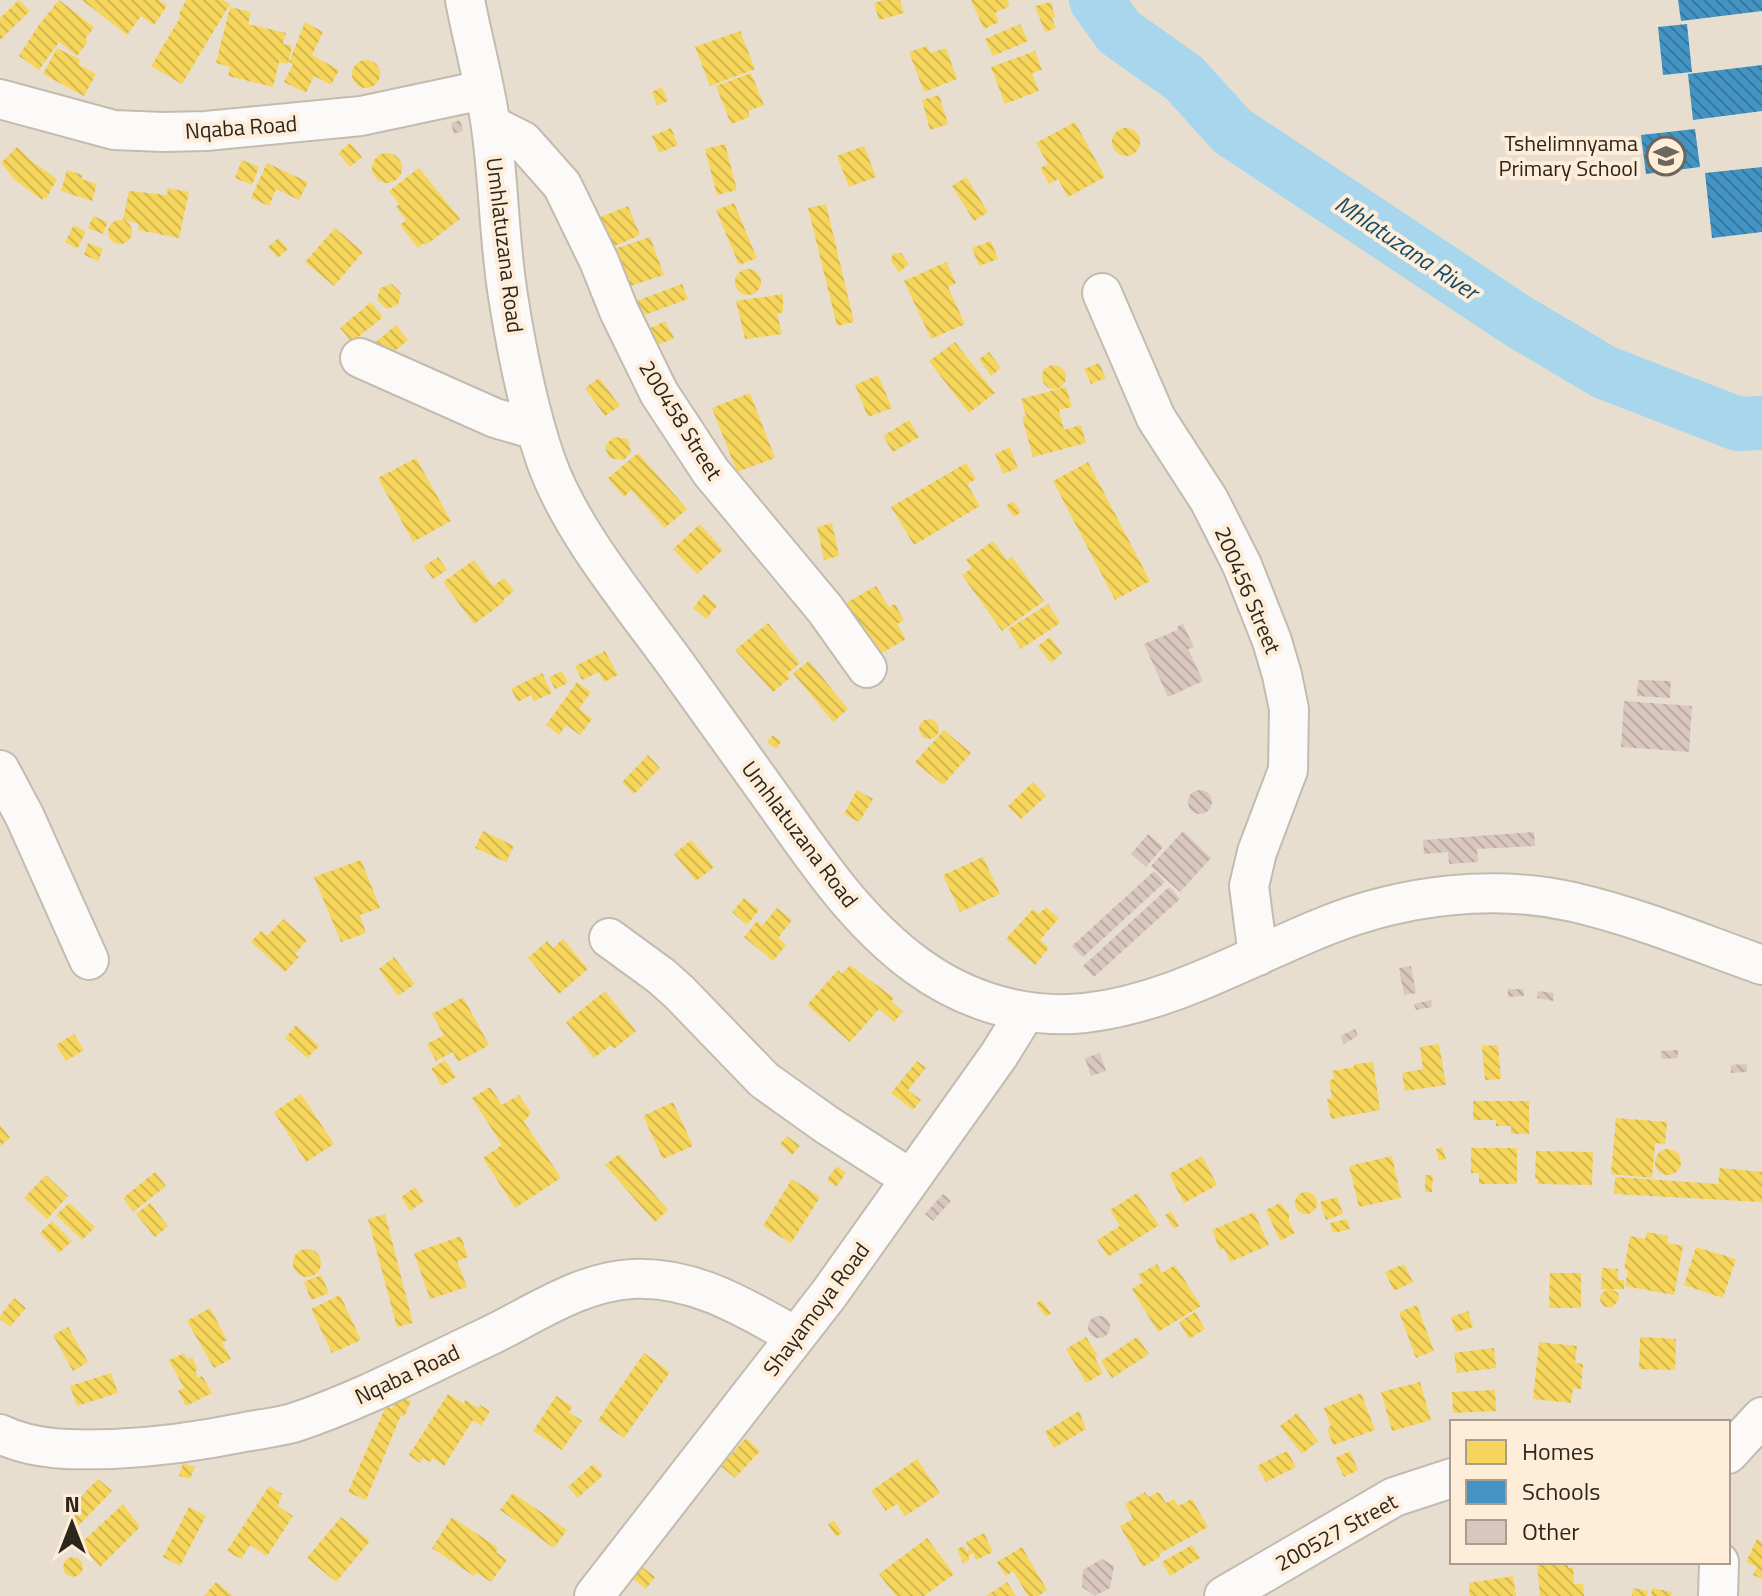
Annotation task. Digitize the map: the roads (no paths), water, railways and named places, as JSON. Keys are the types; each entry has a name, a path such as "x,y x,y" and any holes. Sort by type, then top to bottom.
{"street":[{"name":"Umhlatuzana Road","path":"465,0 487,108 507,295 536,430 558,492 602,561 825,873 883,937 924,970 971,997 1025,1013 1083,1013 1163,997 1332,924 1378,910 1440,896 1498,894 1571,902 1651,925 1762,965"},
{"name":"Nqaba Road","path":"0,99 114,130 178,132 487,108"},
{"name":"200458 Street","path":"487,108 523,141 562,185 659,393 711,472 825,609 867,668"},
{"name":"200456 Street","path":"1102,293 1156,418 1209,500 1242,565 1282,675 1289,709 1288,770 1257,852 1249,886 1258,956"},
{"path":"360,358 495,418 536,430"},
{"path":"0,770 25,817 89,960"},
{"path":"609,938 679,992 764,1080 911,1179"},
{"name":"Shayamoya Road","path":"594,1596 829,1294 999,1055 1025,1013"},
{"name":"Nqaba Road","path":"0,1434 45,1447 96,1450 185,1444 290,1423 361,1396 534,1315 580,1290 609,1281 635,1279 689,1285 719,1294 795,1336"},
{"path":"1730,1452 1762,1417"},
{"name":"200527 Street","path":"1224,1596 1394,1497 1450,1479"},
{"path":"1718,1596 1719,1564"}],"waterway":[{"name":"Mhlatuzana River","path":"1096,0 1119,32 1184,78 1232,131 1518,321 1604,372 1738,424 1762,423"}],"place":[{"name":"Tshelimnyama Primary School","path":"1666,156"}]}
